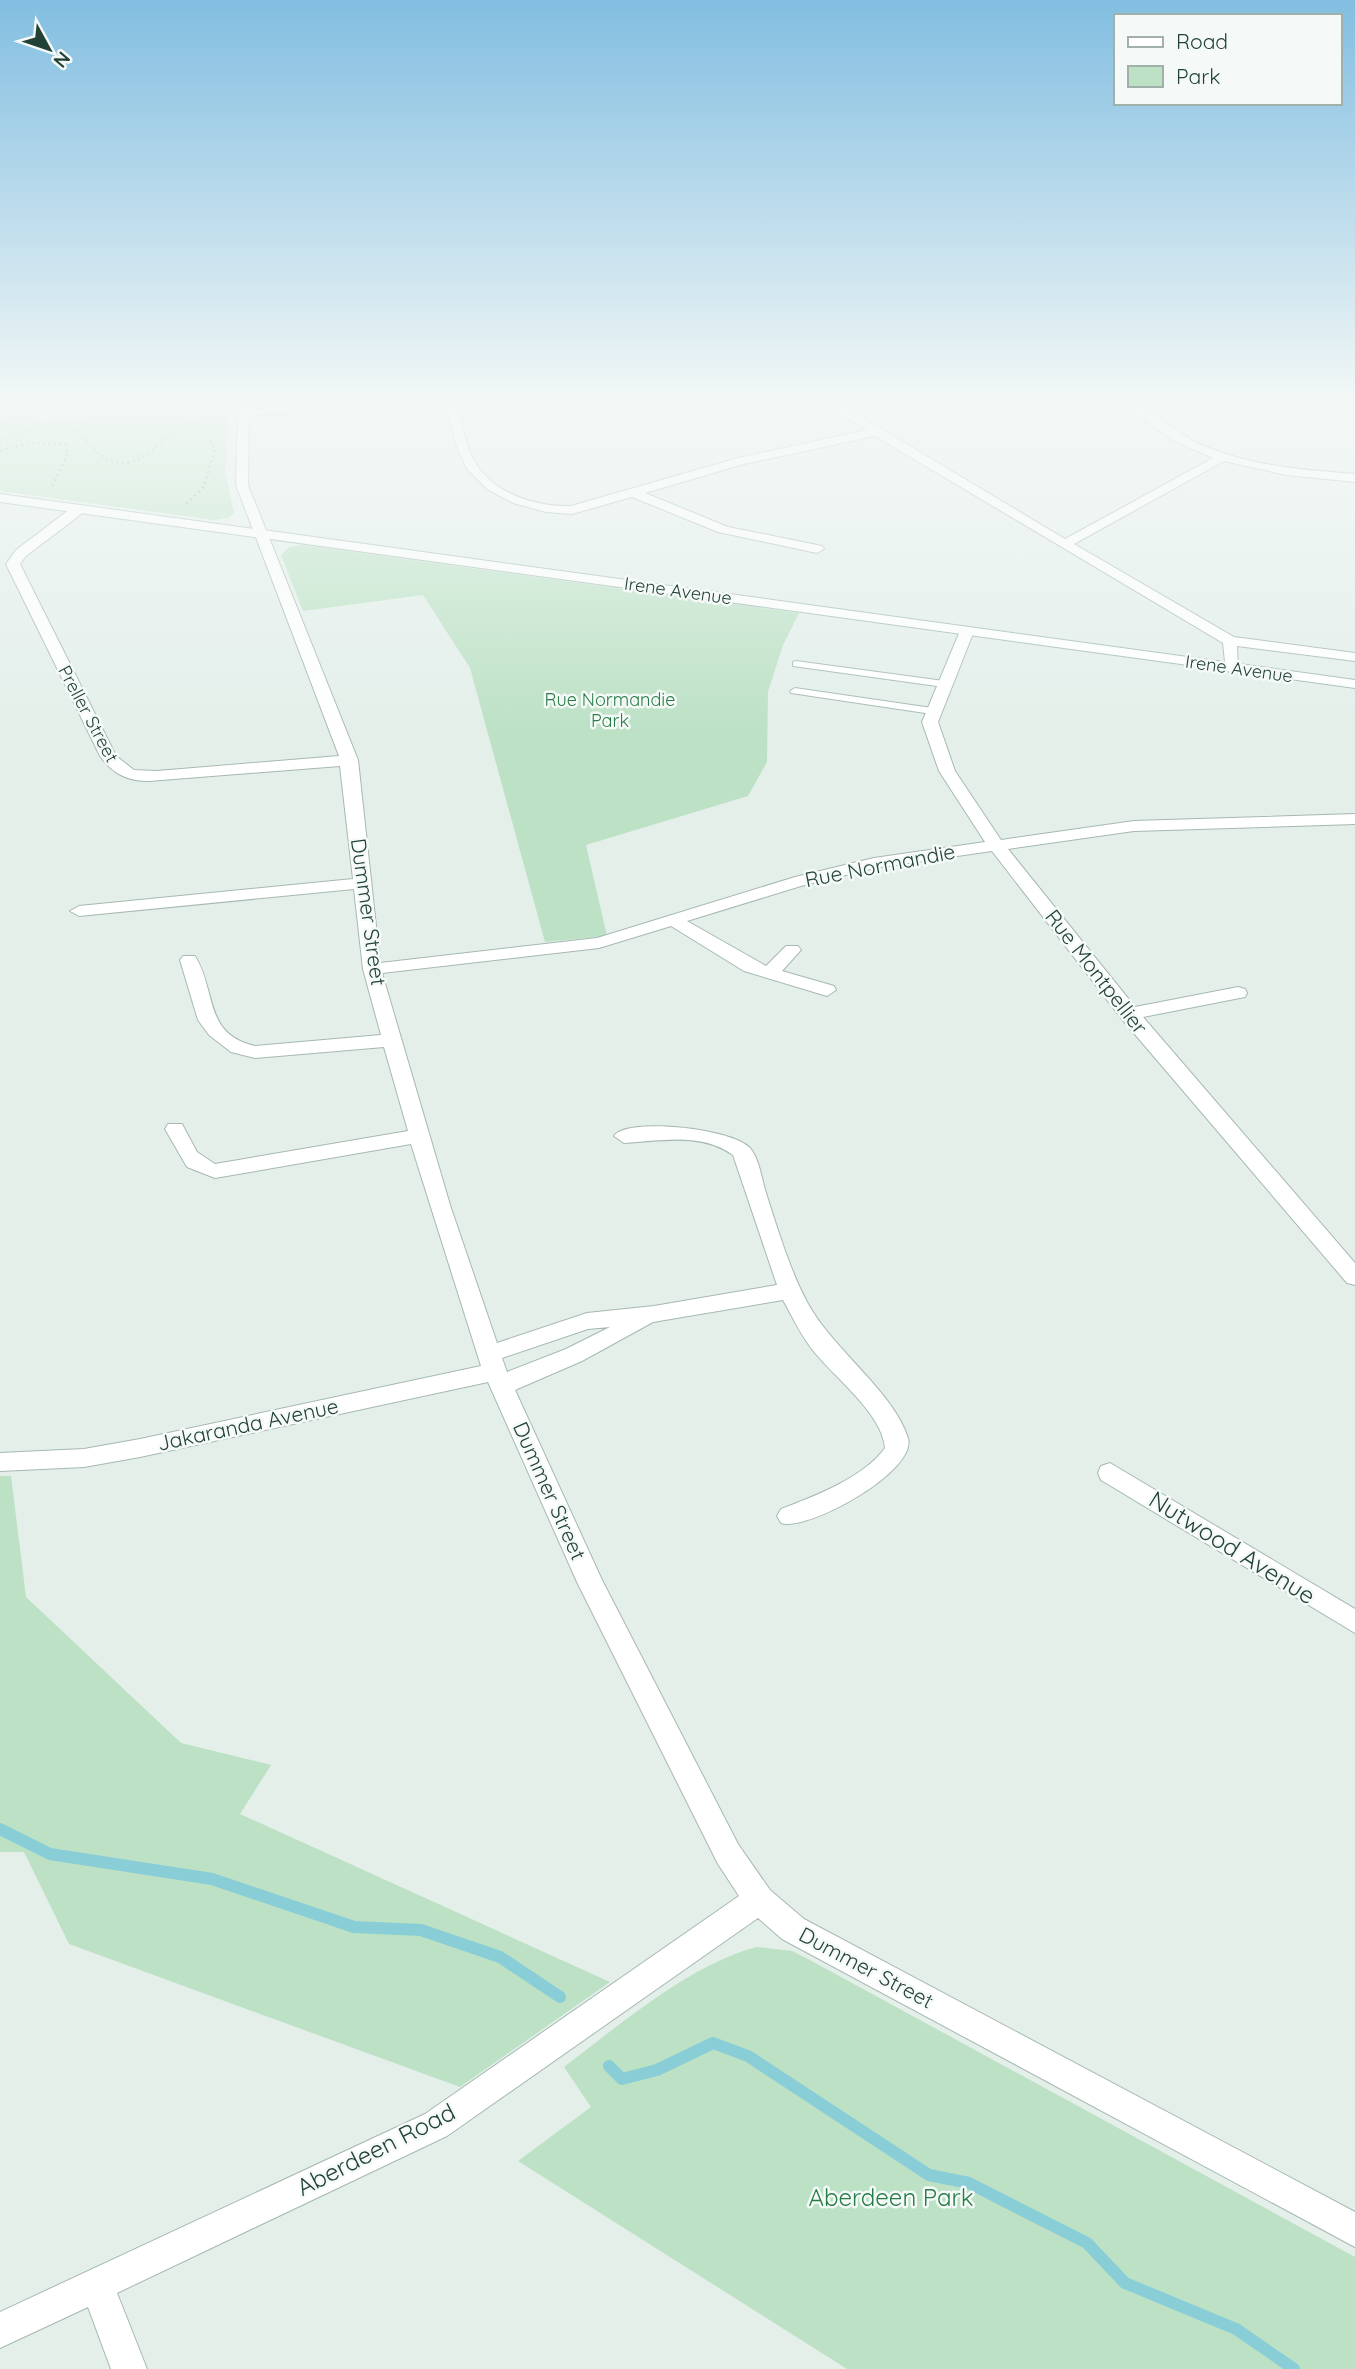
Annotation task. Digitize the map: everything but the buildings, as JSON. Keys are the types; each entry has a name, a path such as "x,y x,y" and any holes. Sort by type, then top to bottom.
{"street":[{"name":"Preller Street","path":"77,511 21,553 13,564 108,756 117,769 135,776 158,776 350,760"},
{"name":"Irene Avenue","path":"90,511 1355,684"},
{"name":"Dummer Street","path":"252,511 350,760 372,969 419,1136 495,1370 590,1582 728,1854 759,1900 793,1929 1355,2230"},
{"path":"666,511 717,528 778,544 817,549"},
{"path":"1009,511 1230,640 1355,657"},
{"path":"1065,544 1126,511"},
{"path":"932,711 967,631"},
{"path":"1230,640 1231,667"},
{"name":"Rue Montpellier","path":"932,711 932,732 952,776 979,823 1128,1014 1355,1276"},
{"name":"Rue Normandie","path":"372,969 599,943 676,922 826,873 997,846 1134,826 1355,819"},
{"path":"79,911 198,897 363,883"},
{"path":"676,922 731,959 768,974 827,990"},
{"path":"768,974 792,950"},
{"path":"189,960 202,1005 219,1038 238,1050 256,1052 392,1040"},
{"path":"1128,1014 1238,993"},
{"path":"176,1129 194,1164 203,1170 215,1171 419,1136"},
{"path":"624,1136 711,1135 733,1143 742,1152 790,1291 808,1326 892,1429 897,1439 897,1449 884,1466 809,1510 790,1516"},
{"path":"495,1370 587,1321 654,1314 790,1291"},
{"path":"495,1370 574,1356 654,1314"},
{"name":"Jakaranda Avenue","path":"0,1462 95,1456 495,1370"},
{"name":"Nutwood Avenue","path":"1110,1472 1351,1613"},
{"name":"Aberdeen Road","path":"0,2330 436,2125 759,1900"},
{"path":"97,2284 129,2369"}],"lane":[{"path":"796,664 944,684"},
{"path":"795,691 932,711"}],"green space":[{"path":"144,511 233,511 228,518 214,520"},
{"name":"Rue Normandie Park","path":"302,545 799,613 783,645 768,692 767,762 748,796 586,845 607,936 545,942 470,668 423,595 303,611 281,555 289,547"},
{"path":"0,1476 11,1476 26,1597 181,1743 271,1765 240,1814 610,1982 460,2087 69,1944 24,1852 0,1852"},
{"name":"Aberdeen Park","path":"757,1947 792,1951 808,1959 1355,2257 1355,2369 847,2369 518,2161 591,2107 564,2067 682,1981 732,1955"}],"waterway":[{"path":"0,1829 50,1854 212,1879 354,1927 421,1930 500,1957 560,1997"},
{"path":"609,2066 622,2079 657,2070 713,2043 748,2056 929,2175 969,2183 1087,2243 1125,2283 1236,2329 1294,2369"}]}
